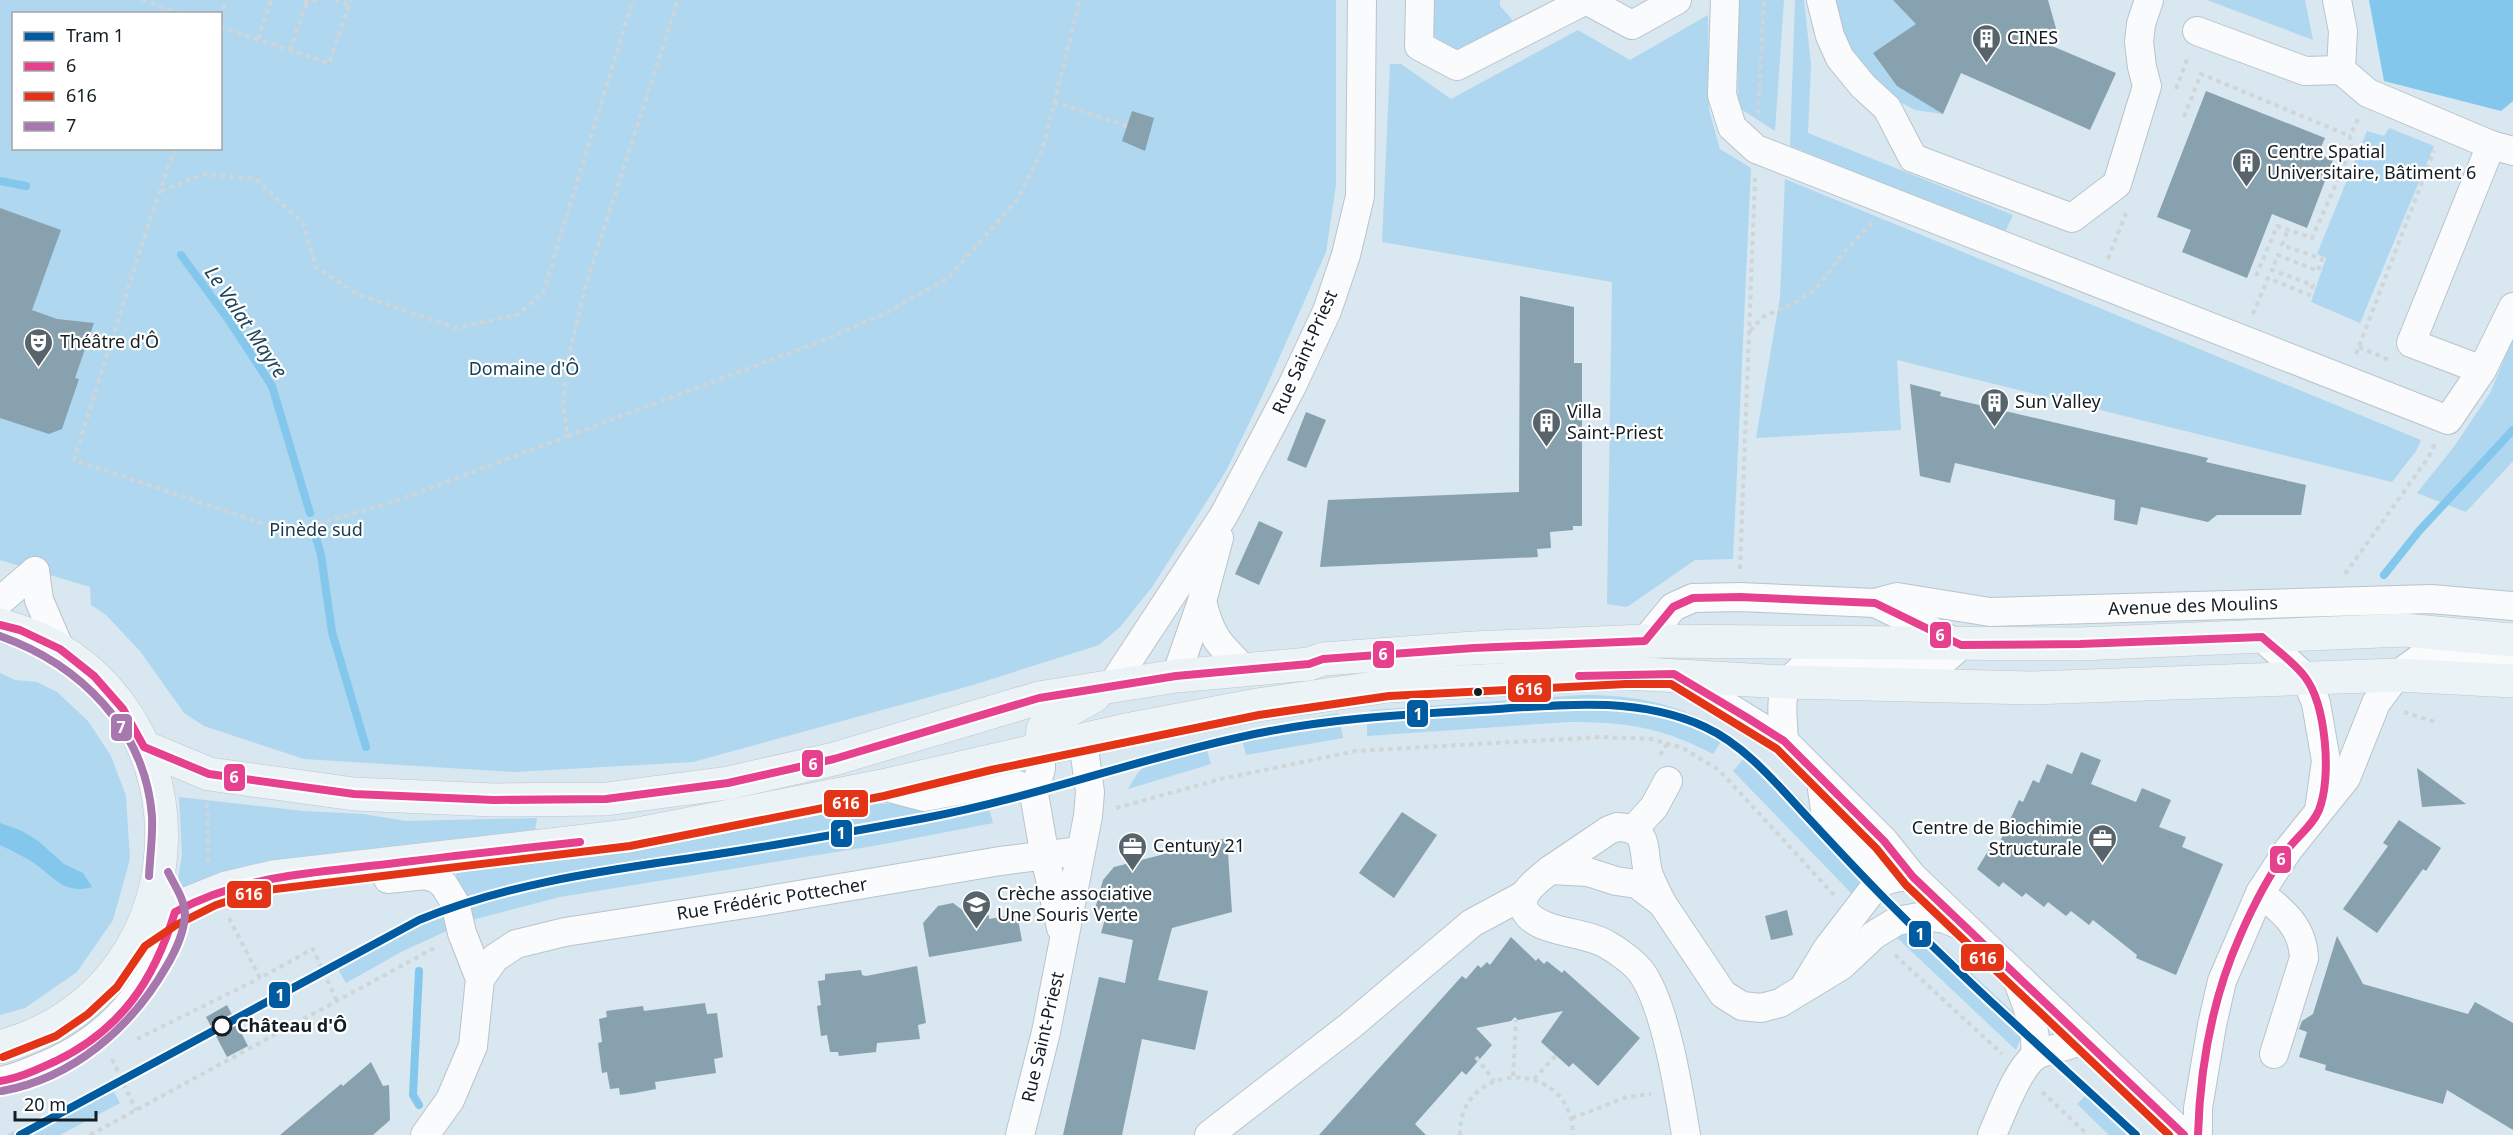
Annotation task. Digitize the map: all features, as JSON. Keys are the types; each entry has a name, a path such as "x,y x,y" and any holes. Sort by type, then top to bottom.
{"main road":[{"path":"0,625 20,630 60,650 94,676 123,709 144,747 155,778 162,811 159,877 150,909 137,939 120,967 99,991 74,1012 47,1029 0,1047"},
{"name":"Avenue des Moulins","path":"144,747 209,774 354,794 494,800 606,799 728,783 834,759 1039,698 1176,676 1309,664 1335,658 1474,648 1645,641 1961,645 2080,644 2404,630 2513,640"},
{"path":"137,939 191,902 226,888 291,874 628,836 882,786 1121,731 1257,705 1388,686 1626,673 1786,682 2031,688 2397,675 2513,681"},
{"path":"1121,731 1168,697 1176,676"},
{"path":"1041,749 1043,729 1058,716 1111,687"}],"street":[{"name":"Rue Saint-Priest","path":"1111,687 1224,515 1292,386 1327,311 1354,226 1360,196 1362,0"},
{"path":"1420,0 1419,46 1457,66 1586,0 1632,25 1677,0"},
{"path":"1725,0 1722,95 1732,127 1756,149 2448,420 2482,370 2513,307"},
{"path":"1821,0 1830,36 1840,58 1863,86 1887,108 1913,158 2072,218 2117,184 2147,86 2139,42 2141,24 2149,0"},
{"path":"2337,0 2343,31 2341,70"},
{"path":"2193,42 2305,71 2341,70 2368,93 2502,148 2411,343 2482,370"},
{"name":"Rue Saint-Priest","path":"1176,676 1202,601 1224,515"},
{"path":"0,601 35,571 39,600 60,650"},
{"name":"Avenue des Moulins","path":"1645,641 1672,607 1693,598 1740,597 1875,603 1897,597 1990,612 2431,599 2513,606"},
{"name":"Rue Saint-Priest","path":"1202,601 1208,627 1219,644 1245,670"},
{"name":"Avenue des Moulins","path":"1875,603 1961,645"},
{"path":"2262,637 2306,678 2320,716 2326,761 2319,810"},
{"path":"1784,741 1782,707 1786,682 1802,667 1818,659 1944,660 1961,645"},
{"path":"2198,1135 2198,1108 2222,981 2260,893 2288,850 2346,778 2376,703 2397,675 2426,654 2513,660"},
{"path":"1674,674 1784,741 1884,841 1913,877 2184,1135"},
{"name":"Rue Saint-Priest","path":"1020,1135 1046,1032 1088,816 1090,792 1083,741"},
{"name":"Rue Saint-Priest","path":"1041,749 1041,768 1034,794 1045,857 1064,938"},
{"path":"1820,777 1825,810 1861,848 1880,882"},
{"path":"1633,830 1654,807 1668,781"},
{"path":"882,786 924,797 994,784 1018,785 1034,794"},
{"path":"1209,1135 1350,1026 1472,923 1524,895 1529,887 1550,870 1617,827 1633,830 1645,843 1648,874 1662,903 1723,993 1742,1006 1761,1008 1780,1003 1841,966 1874,935 1897,921 1924,916 1964,926"},
{"name":"Rue Frédéric Pottecher","path":"480,979 495,958 516,944 565,932 1000,861 1080,851"},
{"path":"1550,870 1588,872 1616,881 1637,884 1662,903"},
{"path":"291,874 353,882 425,875 437,879 444,885 455,903 462,933 480,979 473,1046 450,1100 425,1135"},
{"path":"1803,989 1827,949 1880,882 1901,876 1913,877"},
{"path":"0,1081 58,1060 83,1047 111,1024 145,985 166,945 175,912 159,877"},
{"path":"2260,893 2281,910 2304,942 2304,958 2274,1054"},
{"path":"1524,895 1524,907 1529,916 1542,923 1605,943 1641,972 1659,1011 1686,1135"},
{"path":"1992,1135 2022,1072 2021,1058 2036,1042 2015,974"},
{"path":"2021,1058 2074,1045 2082,1039"}],"path":[{"path":"142,0 176,12"},
{"path":"258,39 271,0"},
{"path":"290,50 306,1 317,0"},
{"path":"222,28 329,63 350,2 335,0"},
{"path":"161,191 204,174 256,179 303,223 316,267 357,294 456,328 517,315 543,293 633,0"},
{"path":"568,436 563,406 567,364 586,284 678,0"},
{"path":"174,150 148,222 74,460 288,532 393,502 824,340 884,314 948,278 1017,200 1042,151 1080,0"},
{"path":"1740,576 1764,0"},
{"path":"2172,98 2193,42"},
{"path":"2184,117 2201,74 2350,136"},
{"path":"2256,276 2277,226 2312,238 2352,148 2350,136 2368,93"},
{"path":"1054,102 1127,126"},
{"path":"2346,380 2439,141"},
{"path":"2098,283 2129,207"},
{"path":"1749,332 1764,316 1795,303 1817,288 1869,224 1912,210"},
{"path":"2242,339 2288,230"},
{"path":"2278,255 2318,271 2322,259 2282,245"},
{"path":"2268,278 2309,295 2313,285 2272,270"},
{"path":"2359,347 2399,364"},
{"path":"2341,580 2428,458 2438,439 2431,436"},
{"path":"1719,771 1839,900"},
{"path":"90,1135 462,933"},
{"path":"1892,953 2021,1058"},
{"path":"1513,1076 1516,1020"},
{"path":"109,1053 136,1110"},
{"path":"1534,1079 1558,1053"},
{"path":"1476,1057 1494,1081"},
{"path":"1460,1135 1465,1107 1477,1092 1494,1081 1513,1076 1534,1079 1550,1087 1563,1101 1572,1118 1573,1135"},
{"path":"1572,1118 1628,1097 1678,1091"},
{"path":"2042,1092 2088,1135"}],"green space":[{"name":"Domaine d'Ô","path":"0,0 1336,0 1336,185 1326,252 1265,390 1226,471 1152,587 1121,626 1099,645 973,685 693,762 515,772 304,759 204,726 184,713 140,651 105,614 91,605 90,587 0,560"},
{"path":"1434,0 1500,0 1500,6 1511,18 1513,24 1458,54 1430,33"},
{"path":"1740,0 1784,0 1775,131 1738,107 1738,2"},
{"path":"1795,0 1804,0 1811,65 1808,133 2013,215 2005,232 1790,146"},
{"path":"1829,0 1951,0 1943,114 1915,110 1880,91 1851,56"},
{"path":"2207,0 2305,0 2313,40"},
{"path":"1708,15 1709,110 1720,149 1751,168 1733,559 1695,560 1627,607 1607,604 1612,282 1382,242 1390,64 1401,64 1451,99 1578,30 1630,60"},
{"path":"2389,128 2434,146 2360,323 2311,302 2326,258 2317,254 2367,131 2384,136"},
{"path":"1785,179 2421,440 2416,451 2392,482 1897,360 1901,430 1756,438 1780,297"},
{"path":"2513,338 2513,461 2466,512 2417,493 2453,448 2490,393"},
{"path":"0,673 15,680 37,682 57,692 88,721 111,756 126,796 130,859 113,920 77,972 25,1008 0,1015"},
{"path":"1582,695 1621,697 1657,703 1692,714 1727,732 1713,754 1660,732 1609,723 1569,722 1367,736 1367,715 1371,710"},
{"path":"1338,713 1343,738 1246,755 1240,731"},
{"path":"1204,739 1211,764 1128,789 1137,774 1158,752"},
{"path":"1751,750 1802,801 1863,871 1864,878 1855,897 1733,771"},
{"path":"984,790 993,823 879,845 560,897 472,920 455,878 458,869 860,805 921,802"},
{"path":"179,797 303,811 363,814 406,821 537,818 535,831 176,892 182,855"},
{"path":"445,903 451,929 401,952 346,983 334,962 415,916"},
{"path":"1920,926 2023,1021 2022,1034 2016,1050 1893,934"},
{"path":"108,1081 120,1103 60,1135 7,1135"},
{"path":"2093,1088 2143,1135 2109,1135 2077,1104"}],"shaded area":[{"path":"2369,0 2513,0 2513,101 2501,111 2384,81"},
{"path":"0,823 22,831 37,840 64,864 83,873 92,887 74,889 67,887 34,863 0,845"}],"building":[{"name":"CINES","path":"1893,0 2048,0 2057,32 2052,46 2116,73 2090,130 1961,73 1943,114 1897,86 1873,53 1916,24"},
{"name":"Centre Spatial Universitaire, Bâtiment 6","path":"2206,91 2325,138 2318,154 2333,160 2307,228 2272,214 2247,278 2182,252 2191,230 2157,217"},
{"path":"1132,111 1154,118 1145,151 1122,141"},
{"name":"Théâtre d'Ô","path":"0,208 61,230 32,310 57,319 94,323 75,378 79,379 62,429 49,434 0,418"},
{"name":"Villa Saint-Priest","path":"1520,296 1574,307 1574,363 1582,363 1582,526 1573,526 1573,530 1550,532 1551,548 1537,549 1538,557 1320,567 1328,500 1519,492"},
{"name":"Sun Valley","path":"1910,384 1941,392 1940,396 2208,458 2206,462 2306,485 2301,515 2217,515 2208,522 2141,507 2137,525 2114,520 2115,500 1955,463 1950,483 1920,476"},
{"path":"1306,412 1326,420 1306,468 1287,460"},
{"path":"1259,521 1283,532 1259,585 1235,574"},
{"name":"Centre de Biochimie Structurale","path":"2081,752 2101,760 2091,784 2136,802 2142,788 2171,800 2159,827 2186,837 2182,847 2223,864 2176,975 2136,958 2137,955 2093,920 2089,925 2071,911 2066,916 2048,902 2044,907 2026,893 2022,897 2003,882 1999,887 1977,869 1993,843 1998,846 2019,800 2023,802 2033,780 2039,783 2047,764 2072,774"},
{"path":"2417,768 2466,804 2422,807"},
{"path":"1402,812 1437,835 1394,898 1359,873"},
{"path":"2399,820 2441,848 2426,871 2423,869 2377,933 2343,909 2388,846 2383,843"},
{"path":"1227,838 1232,912 1172,928 1158,980 1208,991 1195,1050 1142,1039 1122,1135 1063,1135 1099,977 1125,983 1133,940 1101,933 1107,912 1095,909 1103,880 1114,867"},
{"path":"953,903 973,918 989,915 989,919 1017,914 1022,941 929,957 923,923 938,906"},
{"path":"1787,910 1793,935 1771,940 1765,916"},
{"path":"2337,936 2363,984 2468,1014 2475,1002 2513,1023 2513,1130 2447,1090 2443,1104 2325,1070 2326,1065 2299,1057 2307,1032 2299,1029 2302,1021 2313,1014"},
{"path":"1511,937 1536,961 1538,958 1544,964 1547,961 1562,973 1564,970 1640,1038 1598,1086 1573,1063 1569,1067 1541,1042 1563,1011 1518,1020 1515,1017 1511,1021 1476,1028 1492,1045 1466,1075 1462,1071 1415,1124 1426,1135 1319,1135 1462,976 1466,979 1478,965 1481,968 1487,962 1490,965"},
{"path":"917,966 926,1023 918,1025 920,1039 877,1043 876,1052 839,1056 838,1052 830,1052 827,1035 821,1036 817,1006 821,1005 818,981 825,980 825,974 861,970 862,975 866,976"},
{"path":"705,1003 707,1014 717,1013 723,1057 714,1059 716,1073 655,1082 656,1089 635,1093 620,1095 619,1088 610,1089 607,1072 602,1073 598,1043 602,1042 599,1019 607,1017 606,1011 643,1006 644,1011"},
{"path":"227,1005 248,1046 227,1057 206,1017"},
{"path":"371,1062 383,1086 389,1085 390,1120 373,1135 280,1135 341,1084 343,1086"}],"waterway":[{"name":"Le Valat Mayre","path":"0,181 26,186"},
{"name":"Le Valat Mayre","path":"181,255 228,319 272,386 310,513"},
{"path":"2384,575 2419,531 2513,430"},
{"name":"Le Valat Mayre","path":"316,538 321,555 332,632 366,747"},
{"name":"Le Valat Mayre","path":"419,971 413,1095 419,1105"}],"tram line":[{"name":"1","path":"20,1135 419,920 453,907 522,887 592,873 783,844 965,810 1201,746 1304,725 1550,705 1603,705 1655,711 1680,717 1721,735 1775,782 1921,935 2136,1135"}],"transit line":[{"name":"6","path":"0,625 20,630 60,649 94,676 123,709 144,747 209,774 354,794 494,800 606,799 728,783 834,759 1039,698 1176,676 1309,664 1323,659 1474,648 1645,641 1673,607 1693,598 1740,597 1875,603 1961,645 2080,644 2262,637 2296,666 2312,689 2318,705 2325,742 2323,796 2319,810 2309,826 2288,849 2268,880 2250,913 2230,960 2209,1034 2201,1084 2198,1135"},
{"name":"7","path":"0,636 29,648 81,682 122,728 147,784 152,816 149,876"},
{"name":"6","path":"1579,676 1674,674 1784,741 1884,841 1913,877 2184,1135"},
{"name":"616","path":"3,1057 56,1036 88,1014 117,987 145,946 176,925 216,905 259,891 630,846 884,796 991,770 1259,715 1389,696 1626,684 1671,684 1777,749 1876,848 1906,885 2169,1135"},
{"name":"6","path":"0,1081 56,1061 99,1034 117,1018 146,981 167,937 175,912 201,900 253,883 305,873 580,842"},
{"name":"7","path":"2,1091 53,1075 76,1062 117,1030 152,989 176,949 185,915 179,893 168,872"}],"place":[{"name":"CINES","path":"1986,64"},
{"name":"Centre Spatial Universitaire, Bâtiment 6","path":"2246,188"},
{"name":"Théâtre d'Ô","path":"39,368"},
{"name":"Sun Valley","path":"1994,428"},
{"name":"Villa Saint-Priest","path":"1546,448"},
{"name":"Centre de Biochimie Structurale","path":"2103,864"},
{"name":"Century 21","path":"1132,872"},
{"name":"Crèche associative Une Souris Verte","path":"976,930"},
{"name":"Château d'Ô","path":"222,1026"}],"park label":[{"name":"Pinède sud","path":"316,530"}]}
